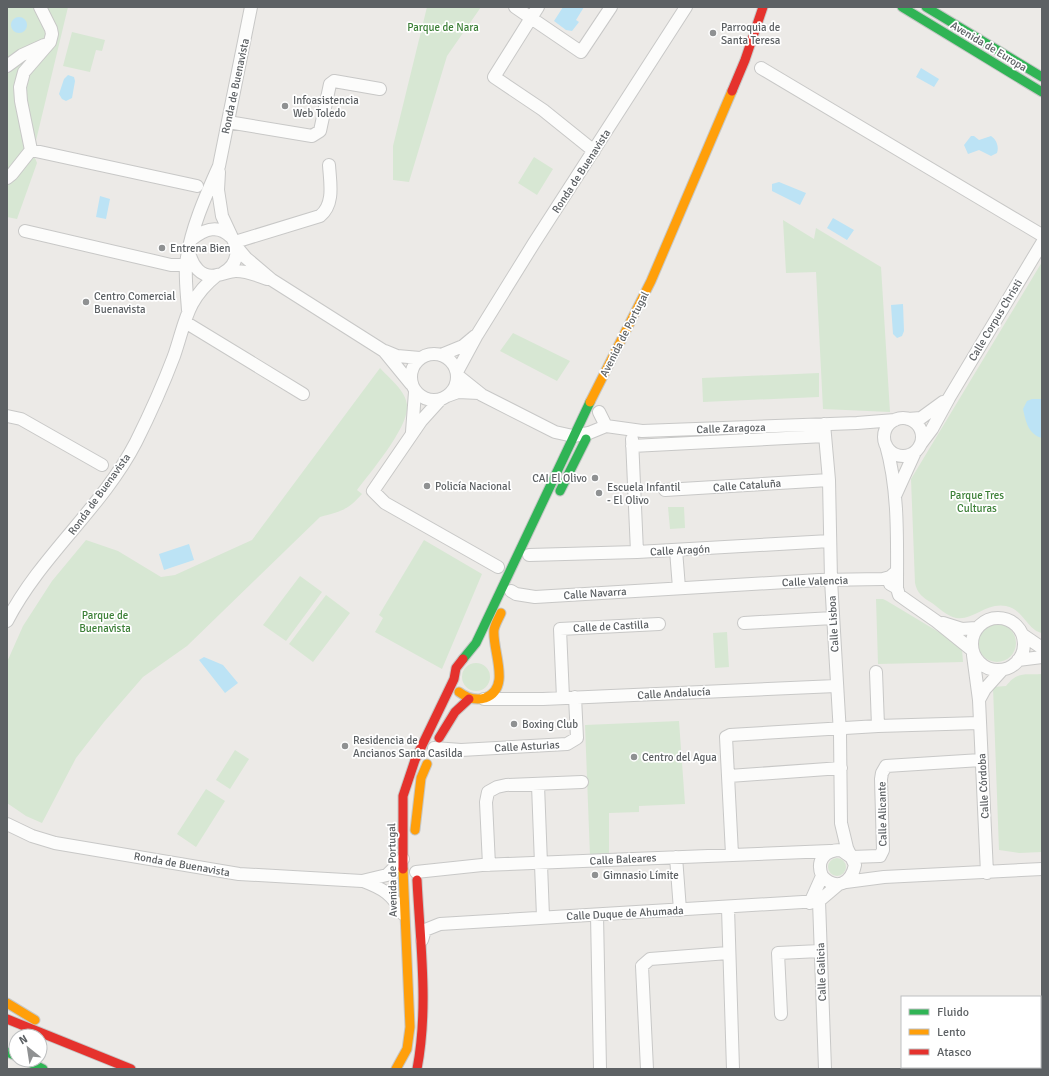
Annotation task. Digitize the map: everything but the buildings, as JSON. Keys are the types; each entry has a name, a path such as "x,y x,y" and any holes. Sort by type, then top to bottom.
{"main road":[{"name":"Avenida de Portugal","path":"396,1069 407,1049 409,1033 408,960 403,859 404,796 414,760 454,679 456,668 476,643 573,436 651,281 744,60 763,7"},
{"name":"Avenida de Europa","path":"902,7 1042,92"},
{"name":"Avenida de Europa","path":"925,7 1042,77"},
{"path":"756,70 757,57"},
{"path":"557,498 601,409"},
{"path":"454,679 458,691 470,699 484,699 496,690 499,684 499,669 494,650 494,628 510,594"},
{"path":"466,656 485,655 499,669"},
{"path":"415,843 416,806 421,778 434,748 452,714 458,707 470,699"},
{"path":"416,868 421,946 422,1040 416,1069"},
{"path":"7,1003 71,1044"},
{"path":"7,1019 131,1069"}],"street":[{"path":"7,178 31,150 21,101 20,87 24,72 50,42 51,29 40,7"},
{"name":"Ronda de Buenavista","path":"251,7 219,166 218,190 225,224 234,241 246,258 272,280 384,351 397,356 420,358"},
{"path":"515,7 581,52 611,7"},
{"path":"538,7 494,77 543,110 594,151"},
{"name":"Ronda de Buenavista","path":"457,374 477,335 534,242 686,7"},
{"path":"7,66 22,55 50,42"},
{"path":"756,70 1041,238"},
{"path":"228,122 312,136 320,130 330,84 334,81 380,89"},
{"path":"31,150 197,186"},
{"path":"234,241 320,216 326,211 330,199 329,165"},
{"name":"Ronda de Buenavista","path":"186,316 186,272 189,252 208,190 219,166"},
{"name":"Ronda de Buenavista","path":"7,621 18,601 32,582 96,501 126,460 152,409 174,356 186,316 198,293 220,274 230,269 235,262 234,241 223,230 215,228 200,232 192,239"},
{"path":"25,231 171,265 180,265"},
{"name":"Calle Corpus Christi","path":"895,497 918,448 932,430 1041,238"},
{"name":"Ronda de Buenavista","path":"189,252 194,266 200,272 212,276 244,272 272,280"},
{"path":"186,316 303,394"},
{"name":"Ronda de Buenavista","path":"441,355 463,346 477,335"},
{"name":"Ronda de Buenavista","path":"384,351 413,388"},
{"path":"412,433 413,388 410,375 413,366 420,358 434,353 441,355 452,363 457,374 479,393 555,432 573,436 588,436 606,426 601,409"},
{"path":"457,374 456,384 412,433 373,491 385,503 498,567"},
{"path":"413,388 421,397 431,400 443,398 458,392 479,393"},
{"name":"Calle Corpus Christi","path":"908,419 921,418 949,398"},
{"path":"7,416 21,419 102,466"},
{"path":"885,442 889,450 899,456 904,456 918,448 922,434 917,424 908,419 895,420 887,428 885,442 890,460 895,497 897,588 900,595 936,621 973,652 984,666 1002,670 1013,665 1023,652 1023,635"},
{"name":"Calle Zaragoza","path":"632,446 825,430 857,424 895,420"},
{"name":"Calle Zaragoza","path":"857,424 877,432 885,442"},
{"name":"Calle Zaragoza","path":"606,426 642,431 825,430"},
{"path":"632,430 637,552"},
{"name":"Calle Lisboa","path":"825,430 829,480 831,580 836,686 840,728 841,823 853,861"},
{"name":"Calle Cataluña","path":"665,490 829,480"},
{"name":"Calle Aragón","path":"529,556 637,552 830,541"},
{"path":"676,550 679,588"},
{"path":"883,579 890,577 897,571"},
{"path":"883,579 897,588"},
{"name":"Calle Valencia","path":"679,588 831,580 883,579"},
{"name":"Calle Navarra","path":"510,594 534,597 679,588"},
{"path":"744,623 833,618"},
{"path":"973,652 971,642 976,628 989,618 1006,618 1016,625 1023,635 1042,648"},
{"path":"936,621 962,629 976,628"},
{"name":"Calle de Castilla","path":"569,698 560,629 659,624"},
{"name":"Calle Córdoba","path":"973,652 980,700 979,723 987,873"},
{"path":"1018,660 1042,657"},
{"name":"Calle Córdoba","path":"980,700 985,689 1002,670"},
{"path":"876,672 878,726"},
{"path":"499,684 512,700"},
{"name":"Calle Andalucía","path":"484,699 512,700 569,698 836,686"},
{"name":"Calle Asturias","path":"434,748 461,750 567,744 577,738 569,698"},
{"path":"732,854 726,737 730,735 840,728 979,723"},
{"name":"Calle Alicante","path":"853,861 880,856 883,850 881,779 882,773 886,766 981,760"},
{"path":"729,776 841,768"},
{"path":"489,865 486,802 488,792 497,787 506,785 538,785 582,782"},
{"path":"538,785 543,918"},
{"name":"Calle Lisboa","path":"832,851 841,823"},
{"name":"Ronda de Buenavista","path":"7,824 32,836 56,843 239,874 362,881 387,875 403,859"},
{"path":"815,902 822,876 820,863 823,856 832,851 841,850 853,861 884,877"},
{"name":"Calle Baleares","path":"416,868 832,851"},
{"path":"676,857 680,910"},
{"path":"815,902 842,883 853,873 853,861"},
{"path":"822,876 827,882 842,883 884,877 987,873 1042,869"},
{"name":"Ronda de Buenavista","path":"362,881 384,890 394,898 405,918"},
{"name":"Calle Duque de Ahumada","path":"421,946 425,930 440,924 815,902"},
{"name":"Calle Galicia","path":"815,902 820,951 825,1069"},
{"path":"418,908 430,919 440,924"},
{"path":"728,908 728,953 733,1069"},
{"path":"597,915 600,1069"},
{"path":"781,1014 778,953 820,951"},
{"path":"647,1069 642,966 650,959 728,953"}],"green space":[{"path":"7,7 68,7 33,153 37,163 17,219 7,217"},
{"name":"Parque de Nara","path":"427,7 481,7 447,56 409,182 393,180 393,146"},
{"path":"72,32 105,40 102,51 96,50 90,72 63,66"},
{"path":"534,157 553,169 537,195 518,183"},
{"path":"783,220 814,239 816,228 881,267 890,412 823,409 816,272 786,273"},
{"name":"Parque Tres Culturas","path":"1042,262 1042,633 1033,628 1017,611 1006,606 999,605 968,617 956,618 946,614 921,595 917,590 915,583 911,479"},
{"path":"513,333 570,361 557,381 500,351"},
{"name":"Parque de Buenavista","path":"380,368 404,395 407,405 406,414 396,437 357,490 362,494 352,504 343,510 320,517 187,646 143,677 104,722 76,758 42,823 26,816 7,803 7,662 23,626 52,581 86,540 118,551 161,577 175,575 252,540"},
{"path":"819,373 819,397 703,402 702,378"},
{"path":"668,507 684,507 685,528 670,529"},
{"path":"424,540 482,574 442,669 375,632 383,618 379,615"},
{"path":"300,576 322,592 286,641 263,625"},
{"path":"326,595 350,613 313,662 289,644"},
{"path":"876,599 883,599 887,601 957,643 962,649 963,662 878,664"},
{"path":"997,624 1007,627 1013,633 1016,643 1013,653 1007,659 997,662 987,659 981,653 978,643 981,633 987,627"},
{"path":"727,632 729,667 715,668 713,633"},
{"path":"476,663 486,667 490,677 486,687 476,691 466,687 462,677 466,667"},
{"path":"1042,674 1042,852 1019,853 999,850 993,687 1006,686 1014,678 1021,675"},
{"name":"Centro del Agua","path":"679,721 685,804 639,806 639,812 609,813 609,855 590,856 585,725"},
{"path":"235,750 249,759 230,789 216,780"},
{"path":"206,789 225,801 196,847 177,834"},
{"path":"837,858 843,861 846,867 843,873 837,876 831,873 828,867 831,861"}],"water":[{"path":"563,7 584,7 576,20 579,22 572,31 566,30 554,21"},
{"path":"16,17 22,17 27,22 25,31 22,33 16,33 11,28 11,22"},
{"path":"921,68 939,79 934,87 916,77"},
{"path":"68,75 74,77 75,81 72,98 66,101 62,99 59,94 64,79"},
{"path":"971,136 974,136 979,140 991,136 997,144 997,153 991,156 979,150 968,154 964,145"},
{"path":"779,182 806,193 800,205 772,191 772,184"},
{"path":"100,196 110,199 106,219 96,217"},
{"path":"833,218 854,230 847,240 827,228"},
{"path":"903,304 904,331 902,336 897,338 893,334 891,305"},
{"path":"1032,399 1042,399 1042,438 1034,434 1028,427 1025,418 1023,409 1027,401"},
{"path":"189,544 194,560 164,570 159,554"},
{"path":"204,657 223,665 238,683 225,693 199,660"}],"traffic: fast":[{"path":"902,7 1042,92"},
{"path":"926,7 1042,77"},
{"path":"463,659 476,643 590,402"},
{"path":"560,491 586,439"}],"traffic: slow":[{"path":"590,402 651,281 732,91"},
{"path":"459,692 471,698 481,699 493,693 498,686 499,668 494,630 501,613"},
{"path":"415,830 421,778 427,764"},
{"path":"396,1069 407,1049 410,1027 403,869"},
{"path":"7,1003 35,1020"}],"traffic: jam":[{"path":"732,91 745,60 763,7"},
{"path":"403,869 403,796 415,760 454,679 456,668 463,659"},
{"path":"439,738 455,712 469,699"},
{"path":"417,880 423,974 421,1046 417,1069"},
{"path":"7,1019 131,1069"}],"place":[{"name":"Parroquia de Santa Teresa","path":"713,33"},
{"name":"Infoasistencia Web Toledo","path":"285,106"},
{"name":"Entrena Bien","path":"162,248"},
{"name":"Centro Comercial Buenavista","path":"86,302"},
{"name":"CAI El Olivo","path":"595,478"},
{"name":"Policía Nacional","path":"427,486"},
{"name":"Escuela Infantil - El Olivo","path":"599,493"},
{"name":"Boxing Club","path":"514,724"},
{"name":"Residencia de Ancianos Santa Casilda","path":"345,746"},
{"name":"Centro del Agua","path":"634,757"},
{"name":"Gimnasio Límite","path":"595,875"}]}
